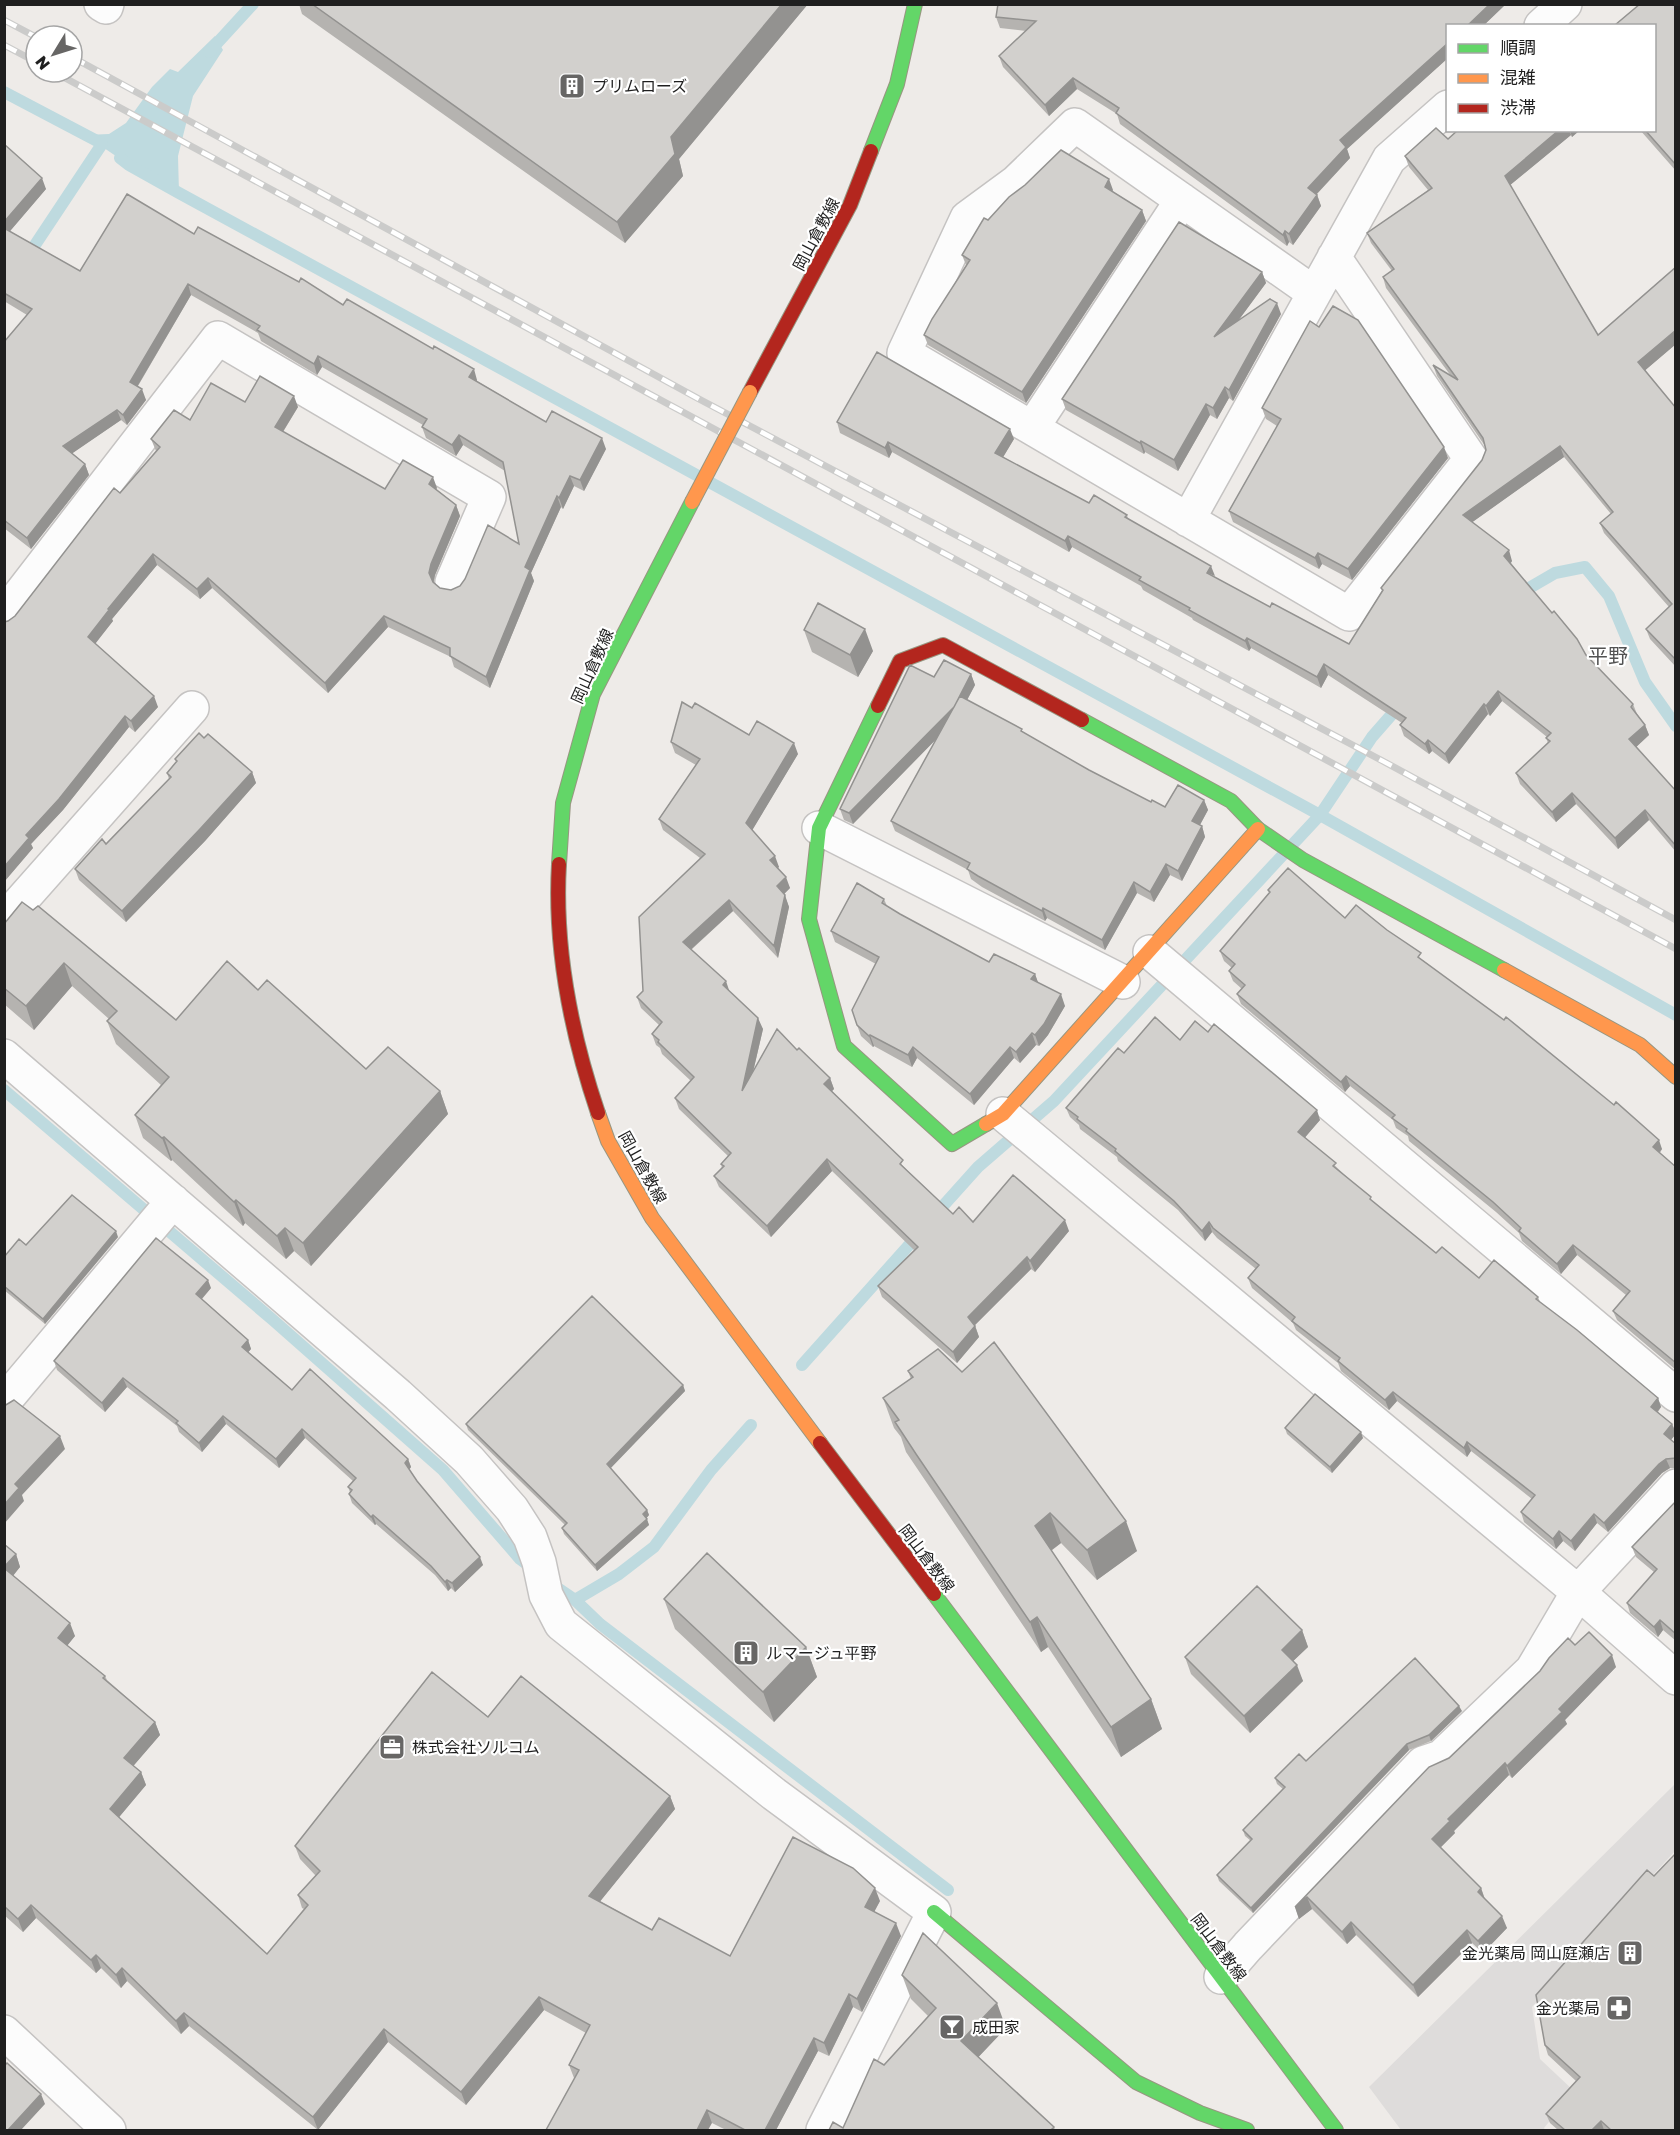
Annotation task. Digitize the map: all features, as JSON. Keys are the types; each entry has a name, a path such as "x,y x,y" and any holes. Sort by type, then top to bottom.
{"main road":[{"name":"岡山倉敷線","path":"915,4 897,84 850,205 593,694 564,803 557,903 567,1000 582,1066 608,1141 652,1218 1336,2130"},
{"path":"1258,829 1155,957 1123,982 1016,1126 952,1144 844,1046 809,919 819,828 900,661 943,645 1231,801 1258,829 1303,860 1640,1045 1676,1077"},
{"path":"934,1912 1136,2082 1200,2113 1247,2130"}],"street":[{"path":"101,4 106,7 107,4"},
{"path":"1543,24 1565,4"},
{"path":"1188,520 1389,159 1446,109"},
{"path":"1314,293 1075,125 1016,182 967,218 904,353 1348,614 1471,459 1334,257"},
{"path":"1032,428 1182,200"},
{"path":"4,615 218,338 489,497 452,582"},
{"path":"4,920 192,708"},
{"path":"819,828 1123,982"},
{"path":"1155,957 1676,1395"},
{"path":"4,1056 162,1214 398,1395 469,1460 512,1509 530,1537 539,1562 546,1595 561,1624 774,1794 934,1912 823,2130"},
{"path":"1016,1126 1578,1592 1676,1678"},
{"path":"4,1402 162,1214"},
{"path":"1221,1977 1423,1763 1441,1757 1532,1670 1578,1592 1676,1486"},
{"path":"4,2032 97,2126"}],"shaded area":[{"path":"1675,1784 1675,1851 1532,2007 1540,2059 1574,2091 1544,2128 1545,2130 1401,2130 1369,2087"}],"water":[{"path":"215,36 223,50 193,96 178,156 179,193 129,165 85,135 109,134 126,123 152,87 170,69 178,72"}],"building":[{"name":"プリムローズ","path":"312,4 782,4 671,137 675,154 617,222"},
{"path":"998,4 1490,4 1469,24 1446,24 1446,45 1340,140 1346,147 1308,188 1317,195 1289,234 1285,231 1283,235 1116,113 1119,108 1073,78 1045,105 999,56 1036,21 996,17"},
{"path":"1640,4 1676,4 1676,165 1647,132 1656,132 1656,24 1616,24"},
{"path":"1436,128 1448,139 1456,132 1557,132 1505,176 1598,335 1676,267 1676,330 1638,362 1676,408 1676,660 1646,629 1672,604 1600,523 1613,512 1560,446 1463,515 1509,550 1504,556 1552,613 1554,611 1577,639 1586,655 1633,704 1631,707 1645,725 1629,739 1676,791 1676,846 1645,810 1615,838 1572,793 1552,812 1516,773 1550,741 1546,738 1551,733 1498,691 1486,706 1484,704 1445,754 1428,740 1425,744 1400,725 1406,718 1324,664 1317,677 1247,638 1245,641 1189,610 1190,608 1139,580 1141,577 1068,536 1065,541 888,442 885,448 837,422 877,352 1010,429 995,453 1089,503 1094,495 1127,515 1125,517 1211,566 1207,573 1270,607 1272,603 1349,644 1383,590 1381,588 1482,460 1486,450 1483,438 1433,365 1458,380 1383,277 1394,269 1367,233 1432,188 1405,156"},
{"path":"4,144 42,178 4,222"},
{"path":"1061,150 1109,179 1105,187 1142,210 1022,392 924,335 970,260 962,255 984,218 988,220 1009,197 1025,185"},
{"path":"127,194 194,234 198,227 299,282 301,278 343,305 347,299 433,349 434,346 474,369 469,377 546,422 552,411 602,438 580,480 570,476 559,498 557,496 525,567 530,570 486,677 450,656 450,648 384,616 325,683 208,578 197,589 153,554 88,637 154,696 131,721 125,716 59,799 26,835 29,838 4,867 4,622 15,616 114,488 120,493 160,447 151,439 174,410 190,420 211,383 245,402 260,376 294,396 275,427 385,489 403,460 433,477 429,484 456,505 429,573 433,582 440,588 451,590 460,586 488,525 519,544 503,462 459,435 452,445 422,427 427,419 318,356 314,364 257,330 260,326 188,284 130,382 142,389 123,415 117,410 63,446 85,464 27,538 4,520 4,342 32,309 4,293 4,228 80,271"},
{"path":"1179,222 1262,272 1214,337 1270,299 1277,303 1229,390 1225,387 1213,408 1206,404 1174,460 1062,399"},
{"path":"1333,306 1358,320 1444,447 1348,569 1318,553 1315,558 1229,511 1281,419 1262,408 1310,321 1319,327"},
{"path":"818,603 865,629 850,655 804,630"},
{"path":"944,660 971,674 954,707 849,813 840,809 910,665 934,677"},
{"path":"960,696 1022,729 1021,731 1089,770 1151,802 1152,800 1165,807 1178,785 1204,800 1192,821 1202,826 1178,871 1166,864 1150,892 1134,882 1102,940 978,876 967,869 970,863 891,821"},
{"path":"682,702 692,708 695,703 749,735 757,721 794,743 746,823 775,856 770,860 786,877 777,886 785,895 774,946 729,900 683,942 726,981 723,985 758,1018 742,1091 777,1029 797,1050 799,1048 830,1078 824,1084 903,1160 900,1164 953,1214 959,1207 973,1222 1013,1175 1065,1220 1030,1261 1027,1257 968,1317 975,1326 953,1352 878,1286 918,1247 827,1159 767,1226 714,1176 724,1166 721,1164 731,1153 675,1098 694,1077 652,1034 662,1022 637,997 643,991 639,917 705,854 659,819 700,759 671,742"},
{"path":"199,733 204,738 208,734 252,772 122,911 75,869 102,839 106,844 171,777 167,773 177,761 175,759"},
{"path":"1288,868 1345,918 1356,905 1421,953 1418,957 1504,1020 1506,1017 1614,1105 1616,1102 1659,1140 1653,1147 1676,1167 1676,1363 1613,1311 1630,1291 1573,1245 1557,1264 1519,1231 1521,1228 1493,1202 1406,1131 1407,1129 1392,1118 1395,1115 1346,1076 1341,1082 1237,994 1245,985 1229,971 1235,964 1220,951"},
{"path":"857,883 884,899 882,903 900,914 989,962 994,954 1035,974 1031,979 1061,994 1035,1035 1032,1033 1016,1052 1010,1047 970,1094 913,1047 908,1055 869,1036 857,1025 852,1010 879,957 831,931"},
{"path":"22,902 33,910 38,906 176,1020 227,961 258,990 267,980 366,1069 388,1047 440,1091 303,1243 285,1228 277,1236 236,1200 234,1202 164,1137 162,1138 135,1115 169,1077 107,1021 117,1011 64,963 26,1006 4,988 4,924"},
{"path":"1155,1017 1180,1040 1195,1021 1208,1032 1214,1024 1317,1110 1298,1132 1336,1163 1333,1166 1371,1197 1370,1199 1436,1253 1442,1247 1479,1278 1494,1260 1538,1297 1536,1299 1658,1398 1651,1407 1672,1424 1664,1434 1676,1444 1676,1458 1666,1459 1659,1464 1604,1523 1594,1514 1571,1541 1559,1531 1553,1539 1521,1512 1535,1495 1467,1442 1464,1448 1393,1392 1385,1400 1338,1361 1340,1358 1292,1321 1295,1317 1248,1278 1259,1265 1213,1228 1209,1222 1202,1231 1174,1201 1066,1108 1118,1048 1124,1053"},
{"path":"72,1195 116,1231 43,1319 4,1286 4,1257 19,1239 26,1245"},
{"path":"156,1238 208,1280 196,1294 248,1340 242,1347 292,1390 310,1369 408,1459 405,1463 417,1481 480,1557 452,1583 447,1580 445,1582 431,1566 373,1515 371,1517 349,1494 352,1490 348,1487 356,1478 302,1429 276,1459 223,1416 199,1443 176,1423 178,1421 123,1378 102,1403 54,1361"},
{"path":"592,1296 683,1385 607,1464 647,1510 643,1514 647,1519 595,1565 562,1528 567,1523 466,1424"},
{"path":"994,1342 1126,1521 1087,1550 1050,1513 1035,1526 1151,1699 1111,1727 1037,1617 1030,1622 895,1422 899,1420 883,1398 913,1377 908,1371 938,1349 962,1372"},
{"path":"1315,1394 1361,1432 1330,1467 1285,1428"},
{"path":"14,1400 60,1436 15,1484 19,1488 4,1505 4,1406"},
{"path":"1676,1501 1676,1634 1660,1620 1654,1627 1627,1603 1657,1569 1632,1547"},
{"path":"4,1544 16,1554 4,1567"},
{"name":"ルマージュ平野","path":"707,1553 806,1647 763,1692 664,1599"},
{"path":"4,1568 70,1623 58,1638 105,1676 103,1678 155,1722 124,1758 141,1772 110,1809 267,1954 308,1905 298,1895 320,1871 295,1846 432,1672 488,1717 521,1676 670,1796 589,1896 652,1930 659,1918 730,1956 793,1837 853,1868 875,1888 865,1907 896,1923 857,1999 849,1994 824,2043 814,2038 765,2130 745,2130 707,2110 697,2130 546,2130 579,2070 569,2065 590,2025 539,1997 461,2092 384,2029 313,2117 184,2013 176,2021 122,1968 116,1975 96,1955 91,1960 31,1905 18,1919 4,1906"},
{"path":"1257,1586 1302,1630 1282,1650 1297,1665 1244,1716 1185,1657"},
{"path":"1589,1632 1612,1655 1559,1709 1562,1712 1507,1766 1505,1763 1448,1819 1450,1821 1432,1839 1481,1888 1478,1892 1502,1916 1478,1941 1467,1930 1413,1985 1351,1922 1342,1932 1307,1897 1295,1907 1429,1767 1449,1758 1540,1671 1568,1638 1575,1645"},
{"path":"1415,1658 1459,1706 1429,1735 1407,1744 1251,1908 1217,1875 1252,1839 1243,1830 1285,1787 1275,1778 1299,1754 1306,1761"},
{"name":"金光薬局 岡山庭瀬店","path":"1676,1853 1676,2130 1611,2130 1601,2121 1592,2130 1565,2130 1546,2114 1580,2077 1545,2045 1536,1995 1647,1870 1654,1876"},
{"path":"923,1933 997,2003 961,2041 1054,2127 1051,2130 829,2130 833,2122 843,2128 874,2059 884,2065 936,2008 902,1975"},
{"path":"7,2063 41,2094 8,2130 4,2130 4,2066"}],"waterway":[{"path":"209,52 253,4"},
{"path":"4,92 99,142"},
{"path":"27,257 102,144"},
{"path":"120,158 179,193 1320,815 1676,1015"},
{"path":"1517,595 1555,573 1585,567 1609,596 1645,682 1676,726"},
{"path":"934,1216 978,1167 1054,1101 1320,815 1372,737 1400,705"},
{"path":"4,1090 273,1320 443,1470 520,1559 532,1568"},
{"path":"802,1365 919,1234"},
{"path":"575,1600 619,1574 654,1547 711,1470 751,1425"},
{"path":"553,1585 575,1600 600,1624 948,1890"}],"railway":[{"path":"4,20 24,31"},
{"path":"4,45 24,56"},
{"path":"84,64 699,399 1379,759 1676,920"},
{"path":"76,84 1676,949"}],"traffic: fast":[{"path":"871,151 897,84 915,4"},
{"path":"559,864 563,803 593,694 692,502"},
{"path":"878,706 819,828 809,919 844,1046 952,1144 986,1124"},
{"path":"1082,720 1231,801 1258,829 1303,860 1504,970"},
{"path":"934,1594 1336,2130"},
{"path":"934,1912 1136,2082 1200,2113 1247,2130"}],"traffic: slow":[{"path":"692,502 750,392"},
{"path":"986,1124 1003,1114 1258,829"},
{"path":"1504,970 1640,1045 1676,1077"},
{"path":"598,1113 608,1141 652,1218 820,1443"}],"traffic: jam":[{"path":"750,392 850,205 871,151"},
{"path":"878,706 900,661 943,645 1082,720"},
{"path":"559,864 559,928 566,990 588,1083 598,1113"},
{"path":"820,1443 934,1594"}],"place":[{"name":"プリムローズ","path":"572,86"},
{"name":"ルマージュ平野","path":"746,1653"},
{"name":"株式会社ソルコム","path":"392,1747"},
{"name":"金光薬局 岡山庭瀬店","path":"1630,1953"},
{"name":"金光薬局","path":"1619,2008"},
{"name":"成田家","path":"952,2027"}],"district":[{"name":"平野","path":"1608,656"}]}
